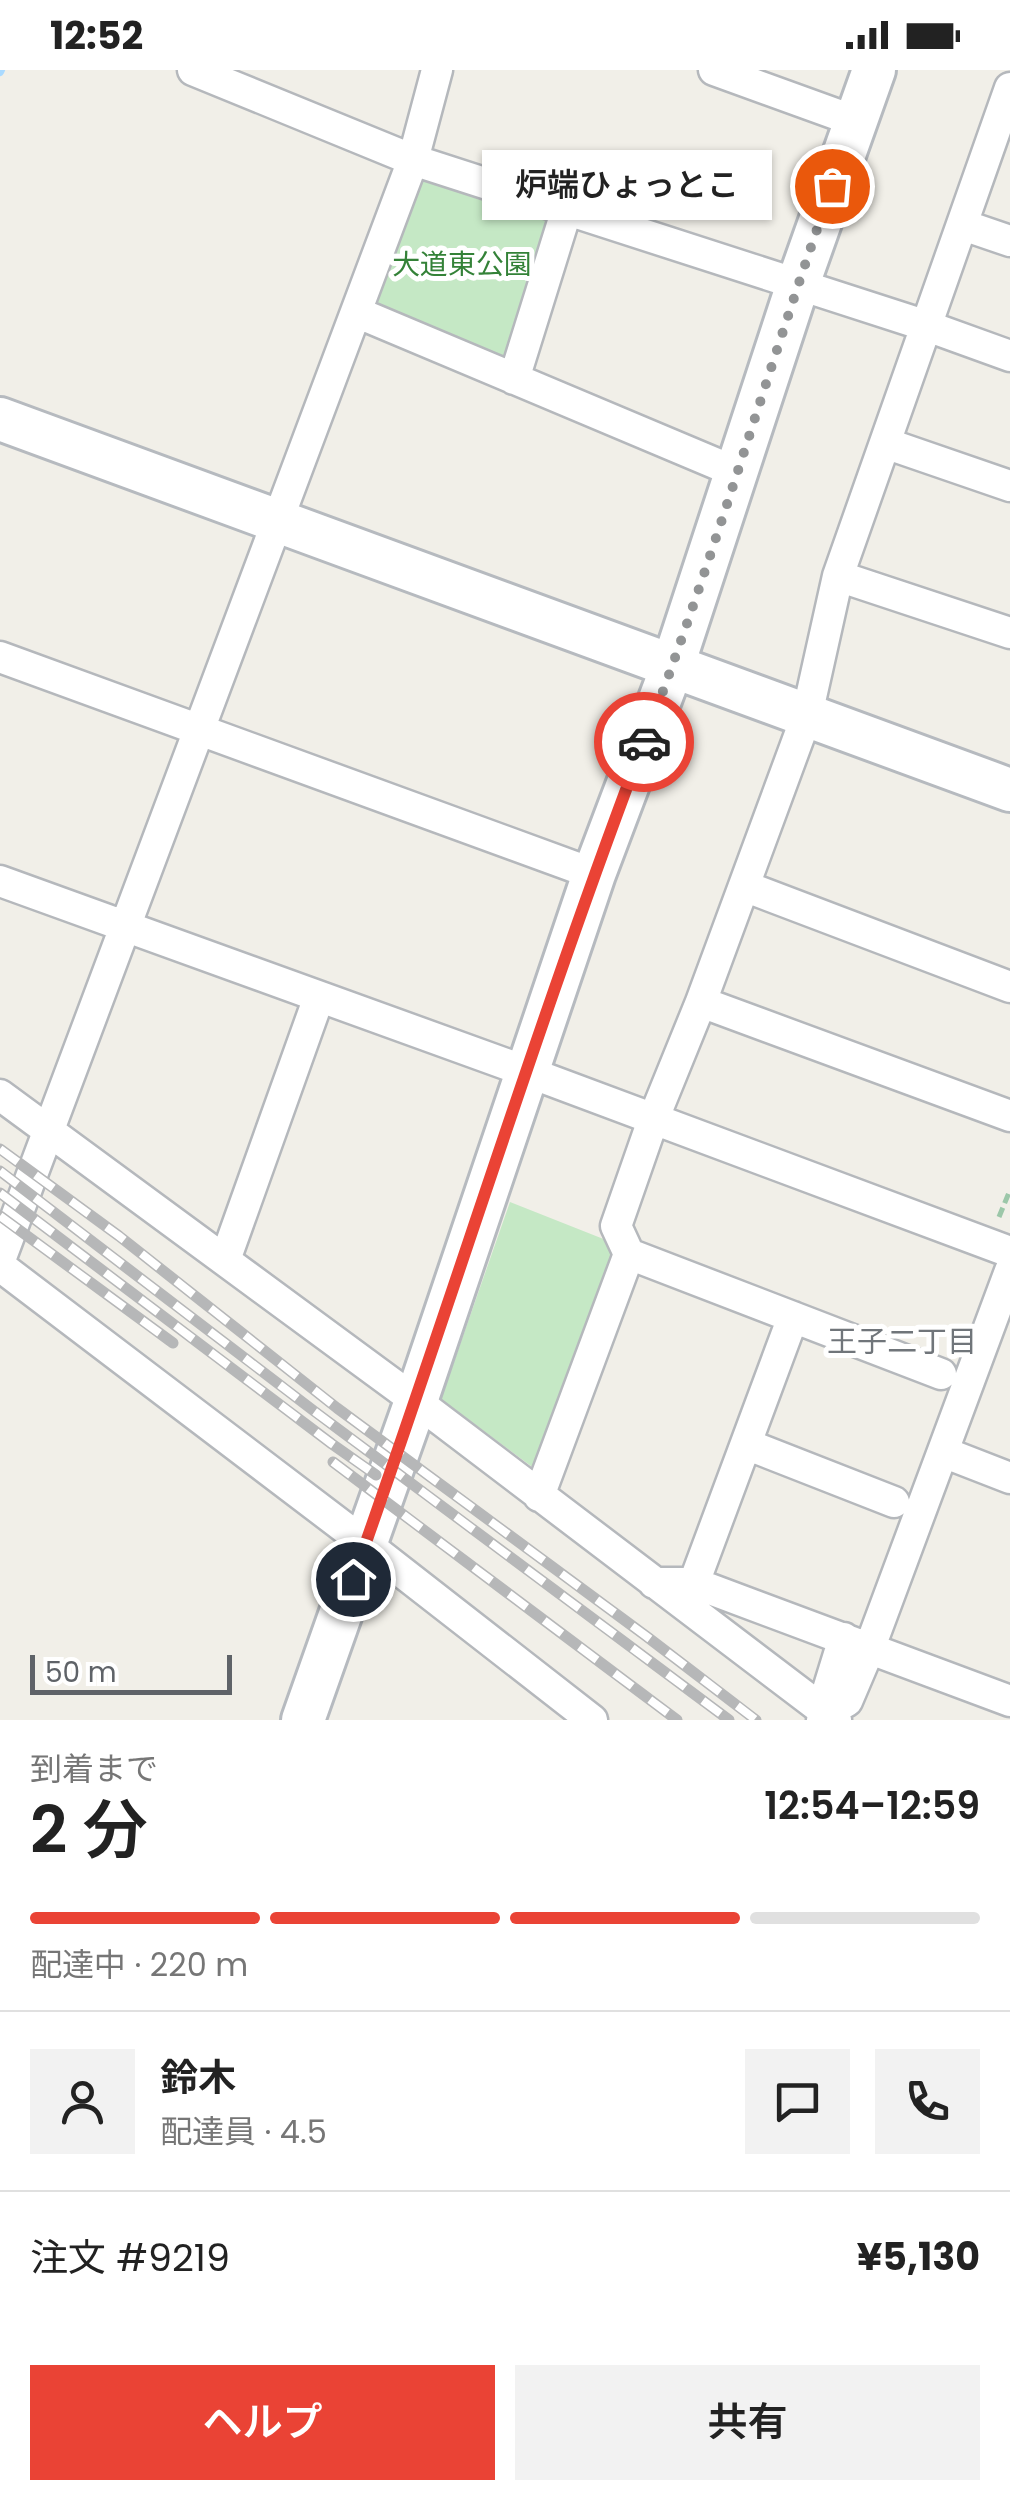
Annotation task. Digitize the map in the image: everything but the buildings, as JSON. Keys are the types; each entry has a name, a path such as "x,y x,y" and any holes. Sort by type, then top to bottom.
{"street":[{"path":"193,70 414,160 1010,356"},
{"path":"437,70 414,160 0,1263 592,1720"},
{"path":"714,70 855,121"},
{"path":"304,1720 594,874 673,666 798,284 874,70"},
{"path":"941,1374 629,1254 616,1226 807,715 838,576 962,225 1004,126 1010,88"},
{"path":"514,378 567,210"},
{"path":"962,225 1010,241"},
{"path":"356,312 736,472"},
{"path":"0,418 1010,790"},
{"path":"885,443 1010,486"},
{"path":"838,576 1010,633"},
{"path":"0,657 594,874"},
{"path":"0,881 1010,1252"},
{"path":"744,886 1010,988"},
{"path":"225,1260 320,997"},
{"path":"702,1002 1010,1116"},
{"path":"0,1096 416,1401 828,1718"},
{"path":"539,1496 629,1254"},
{"path":"828,1718 828,1690 857,1642 943,1452 1010,1271"},
{"path":"694,1584 793,1317"},
{"path":"746,1444 894,1502"},
{"path":"943,1452 1010,1478"},
{"path":"654,1582 694,1584 1010,1701"}],"green space":[{"name":"大道東公園","path":"429,180 546,216 550,229 506,359 377,312 374,300 416,183"},
{"path":"510,1202 606,1240 613,1254 535,1469 441,1399"}],"railway":[{"path":"0,1149 119,1236 337,1408 756,1720"},
{"path":"0,1171 729,1720"},
{"path":"0,1193 376,1475"},
{"path":"0,1216 173,1343"},
{"path":"333,1462 677,1720"}],"way so far":[{"path":"644,742 673,666 832,186"}],"place":[{"name":"炉端ひょっとこ","path":"832,186"}],"district":[{"name":"王子二丁目","path":"902,1342"}],"route":[{"path":"353,1579 594,874 644,742"}]}
